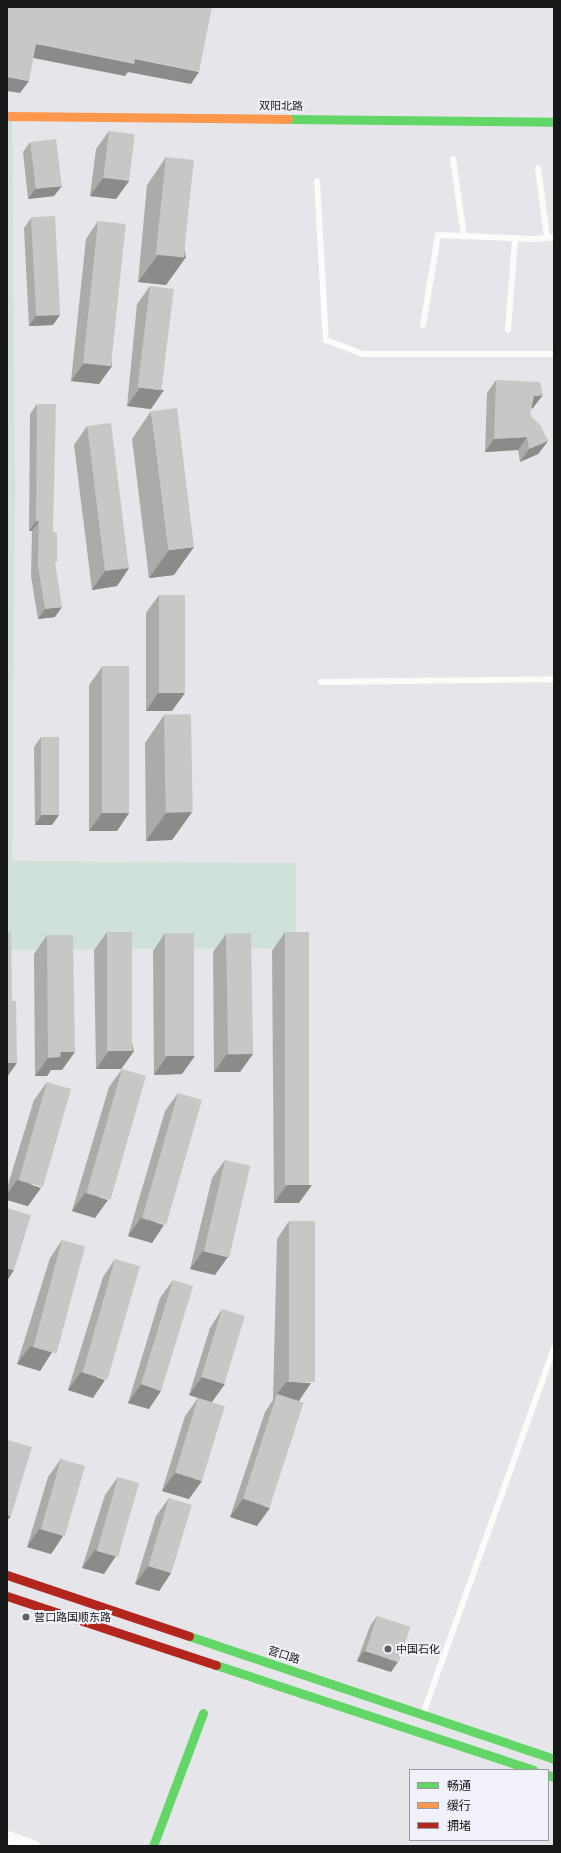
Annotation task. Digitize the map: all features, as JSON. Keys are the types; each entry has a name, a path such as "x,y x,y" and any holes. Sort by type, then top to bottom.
{"main road":[{"name":"双阳北路","path":"7,116 554,122"},
{"name":"营口路","path":"7,1575 554,1759"},
{"path":"7,1596 530,1769"},
{"path":"153,1846 203,1713"}],"street":[{"path":"7,1837 33,1846"}],"lane":[{"path":"453,159 464,236"},
{"path":"423,325 438,235 515,238 551,237 538,168"},
{"path":"317,181 326,340 362,354 554,354"},
{"path":"508,330 515,238"},
{"path":"321,682 554,679"},
{"path":"423,1715 554,1348"}],"shaded area":[{"path":"7,121 12,121 15,488 12,861 296,863 296,948 7,950"}],"building":[{"path":"7,7 212,7 199,72 135,59 134,64 36,44 29,81 7,77"},
{"path":"109,131 135,134 129,181 103,178"},
{"path":"56,139 62,186 36,189 30,142"},
{"path":"166,157 194,160 184,257 156,254"},
{"path":"55,216 60,315 36,316 31,217"},
{"path":"98,221 126,224 111,366 83,363"},
{"path":"150,286 174,289 161,390 138,387"},
{"path":"496,380 540,382 543,395 534,396 530,415 541,426 548,441 529,449 527,437 494,439"},
{"path":"37,404 56,404 53,532 57,533 57,562 55,562 62,607 45,609 38,566 39,521 36,521"},
{"path":"177,408 194,547 168,550 151,411"},
{"path":"111,423 129,568 105,571 87,426"},
{"path":"159,595 185,595 185,693 159,693"},
{"path":"102,666 129,666 129,813 102,813"},
{"path":"164,714 191,714 193,812 166,812"},
{"path":"41,737 59,737 59,815 41,815"},
{"path":"7,932 11,932 12,1001 16,1001 17,1063 7,1063"},
{"path":"107,932 132,932 132,1051 107,1051"},
{"path":"285,932 309,932 309,1185 285,1185"},
{"path":"165,933 194,933 194,1056 165,1056"},
{"path":"226,933 251,933 253,1054 228,1054"},
{"path":"47,935 73,935 75,1052 61,1052 60,1057 48,1058"},
{"path":"122,1069 146,1076 110,1200 86,1193"},
{"path":"47,1082 71,1089 43,1187 19,1180"},
{"path":"178,1093 202,1100 166,1225 142,1218"},
{"path":"225,1160 250,1166 229,1257 204,1252"},
{"path":"7,1208 31,1215 14,1270 7,1268"},
{"path":"289,1221 315,1221 315,1382 289,1382"},
{"path":"62,1240 85,1246 56,1353 33,1347"},
{"path":"115,1259 140,1266 107,1380 82,1372"},
{"path":"173,1280 193,1286 161,1390 141,1384"},
{"path":"222,1309 245,1316 224,1384 201,1377"},
{"path":"277,1394 304,1403 270,1507 243,1499"},
{"path":"198,1398 225,1406 202,1481 175,1473"},
{"path":"8,1440 32,1447 11,1516 7,1515"},
{"path":"61,1459 85,1466 65,1536 41,1529"},
{"path":"118,1477 139,1483 118,1557 97,1551"},
{"path":"169,1498 192,1505 171,1573 148,1566"},
{"path":"377,1616 410,1627 399,1662 366,1651"}],"traffic: fast":[{"path":"288,119 554,122"},
{"path":"189,1636 554,1759"},
{"path":"216,1665 530,1769"},
{"path":"153,1846 203,1713"},
{"path":"549,1775 554,1777"}],"traffic: slow":[{"path":"7,116 288,119"}],"traffic: jam":[{"path":"7,1575 189,1636"},
{"path":"7,1596 216,1665"}],"place":[{"name":"营口路国顺东路","path":"26,1617"},
{"name":"中国石化","path":"388,1649"}]}
